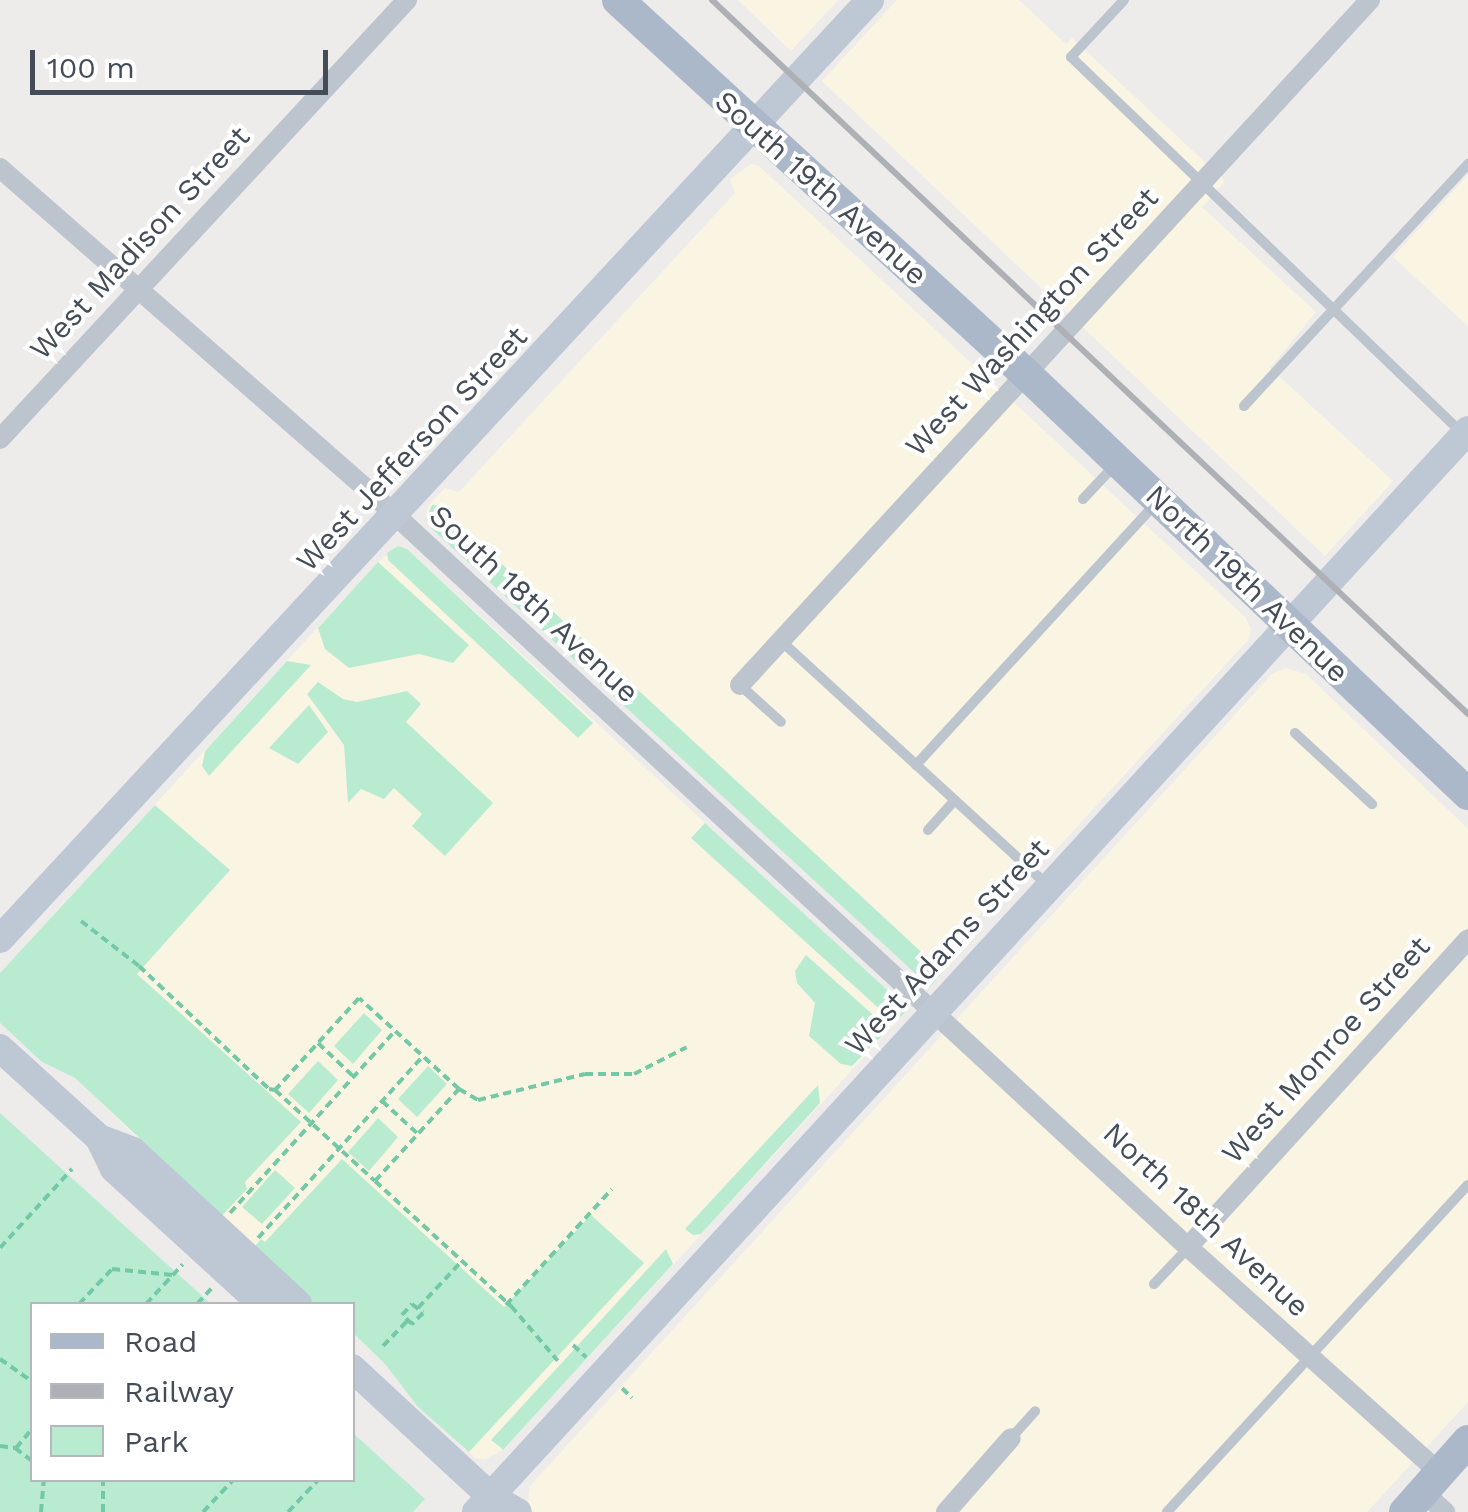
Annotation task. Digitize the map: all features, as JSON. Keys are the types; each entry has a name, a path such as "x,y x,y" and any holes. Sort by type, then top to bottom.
{"main road":[{"name":"South 19th Avenue","path":"618,0 1026,374"},
{"name":"West Jefferson Street","path":"0,939 870,0"},
{"name":"North 19th Avenue","path":"1026,374 1468,794"},
{"name":"West Adams Street","path":"489,1507 933,1010 1466,432"},
{"path":"0,1048 98,1138 114,1170 207,1237 235,1263 295,1302"},
{"path":"235,1263 261,1302"},
{"path":"355,1371 489,1507 518,1512"},
{"path":"1429,1497 1468,1441"}],"street":[{"name":"West Madison Street","path":"0,439 407,0"},
{"name":"West Washington Street","path":"740,685 1370,0"},
{"name":"South 18th Avenue","path":"0,168 395,516 933,1010"},
{"name":"West Monroe Street","path":"1188,1247 1468,939"},
{"name":"North 18th Avenue","path":"933,1010 1311,1357 1429,1497"},
{"path":"946,1512 1012,1438"}],"lane":[{"path":"1124,0 1071,57 1332,311 1466,432"},
{"path":"1244,406 1468,164"},
{"path":"1083,499 1118,462"},
{"path":"916,765 1158,500"},
{"path":"780,640 1048,886"},
{"path":"740,685 781,722"},
{"path":"1294,732 1372,804"},
{"path":"928,830 955,800"},
{"path":"1166,1512 1468,1186"},
{"path":"1154,1284 1188,1247"},
{"path":"1012,1438 1035,1411"}],"path":[{"path":"81,921 139,966 269,1089 275,1090 376,1181 558,1360"},
{"path":"275,1090 359,998 459,1090 478,1100 585,1074 634,1074 687,1047"},
{"path":"148,1302 396,1032"},
{"path":"318,1043 354,1076"},
{"path":"199,1302 423,1056"},
{"path":"376,1181 459,1090"},
{"path":"382,1101 418,1134"},
{"path":"0,1248 72,1169"},
{"path":"506,1305 612,1189"},
{"path":"383,1346 408,1320 412,1324 423,1313 418,1308 460,1263"},
{"path":"82,1302 112,1268 172,1275"},
{"path":"204,1296 205,1302"},
{"path":"573,1345 586,1357"},
{"path":"0,1359 30,1380"},
{"path":"622,1388 632,1398"},
{"path":"15,1448 30,1431"},
{"path":"0,1446 15,1448 30,1460"},
{"path":"41,1512 44,1482"},
{"path":"103,1482 103,1512"},
{"path":"203,1512 231,1482"},
{"path":"288,1512 316,1482"}],"shaded area":[{"path":"738,0 838,0 791,51"},
{"path":"897,0 1019,0 1066,44 1072,38 1225,181 1202,207 1316,312 1270,368 1393,481 1325,556 822,81"},
{"path":"751,164 759,166 1246,618 1251,629 1248,640 1052,854 1032,857 953,945 951,963 930,987 426,519 428,506 445,488 459,492 735,193 730,179"},
{"path":"1468,175 1468,326 1393,257"},
{"path":"398,546 407,549 908,1009 503,1450 485,1459 475,1458 418,1407 385,1364 355,1335 355,1302 309,1302 75,1078 42,1062 0,1023 0,973 378,562"},
{"path":"1286,668 1306,674 1468,829 1468,1402 1367,1512 533,1512 528,1502 530,1486 1272,674"}],"green space":[{"path":"432,505 438,505 943,972 930,987 432,529 426,519"},
{"path":"398,546 407,549 593,723 578,738 388,560 387,553"},
{"path":"378,562 469,645 453,663 419,654 349,668 325,649 318,628"},
{"path":"287,661 311,665 209,776 202,766 205,751"},
{"path":"318,682 343,699 357,702 407,691 421,704 406,722 493,803 445,856 412,826 422,814 394,788 384,799 361,789 348,803 344,745 307,694"},
{"path":"309,705 328,732 298,764 269,748"},
{"path":"155,805 230,870 137,974 301,1122 245,1182 247,1189 216,1222 208,1202 75,1078 42,1062 0,1023 0,973"},
{"path":"705,823 908,1009 895,1023 691,838"},
{"path":"806,955 889,1029 852,1066 841,1064 809,1036 815,1003 797,983 795,971"},
{"path":"364,1013 382,1030 353,1064 334,1046"},
{"path":"318,1061 338,1080 309,1113 288,1094"},
{"path":"428,1066 447,1084 417,1117 398,1099"},
{"path":"818,1085 820,1103 701,1234 693,1235 685,1229"},
{"path":"0,1113 209,1302 30,1302 30,1482 355,1482 355,1435 425,1499 413,1512 0,1512"},
{"path":"378,1118 398,1137 369,1171 348,1152"},
{"path":"342,1159 504,1307 591,1215 644,1263 469,1452 418,1407 385,1364 355,1335 355,1302 309,1302 250,1252 261,1239 265,1242"},
{"path":"275,1170 295,1188 262,1224 242,1207"},
{"path":"666,1249 673,1264 503,1450 491,1440"}],"railway":[{"path":"712,0 1468,714"}]}
